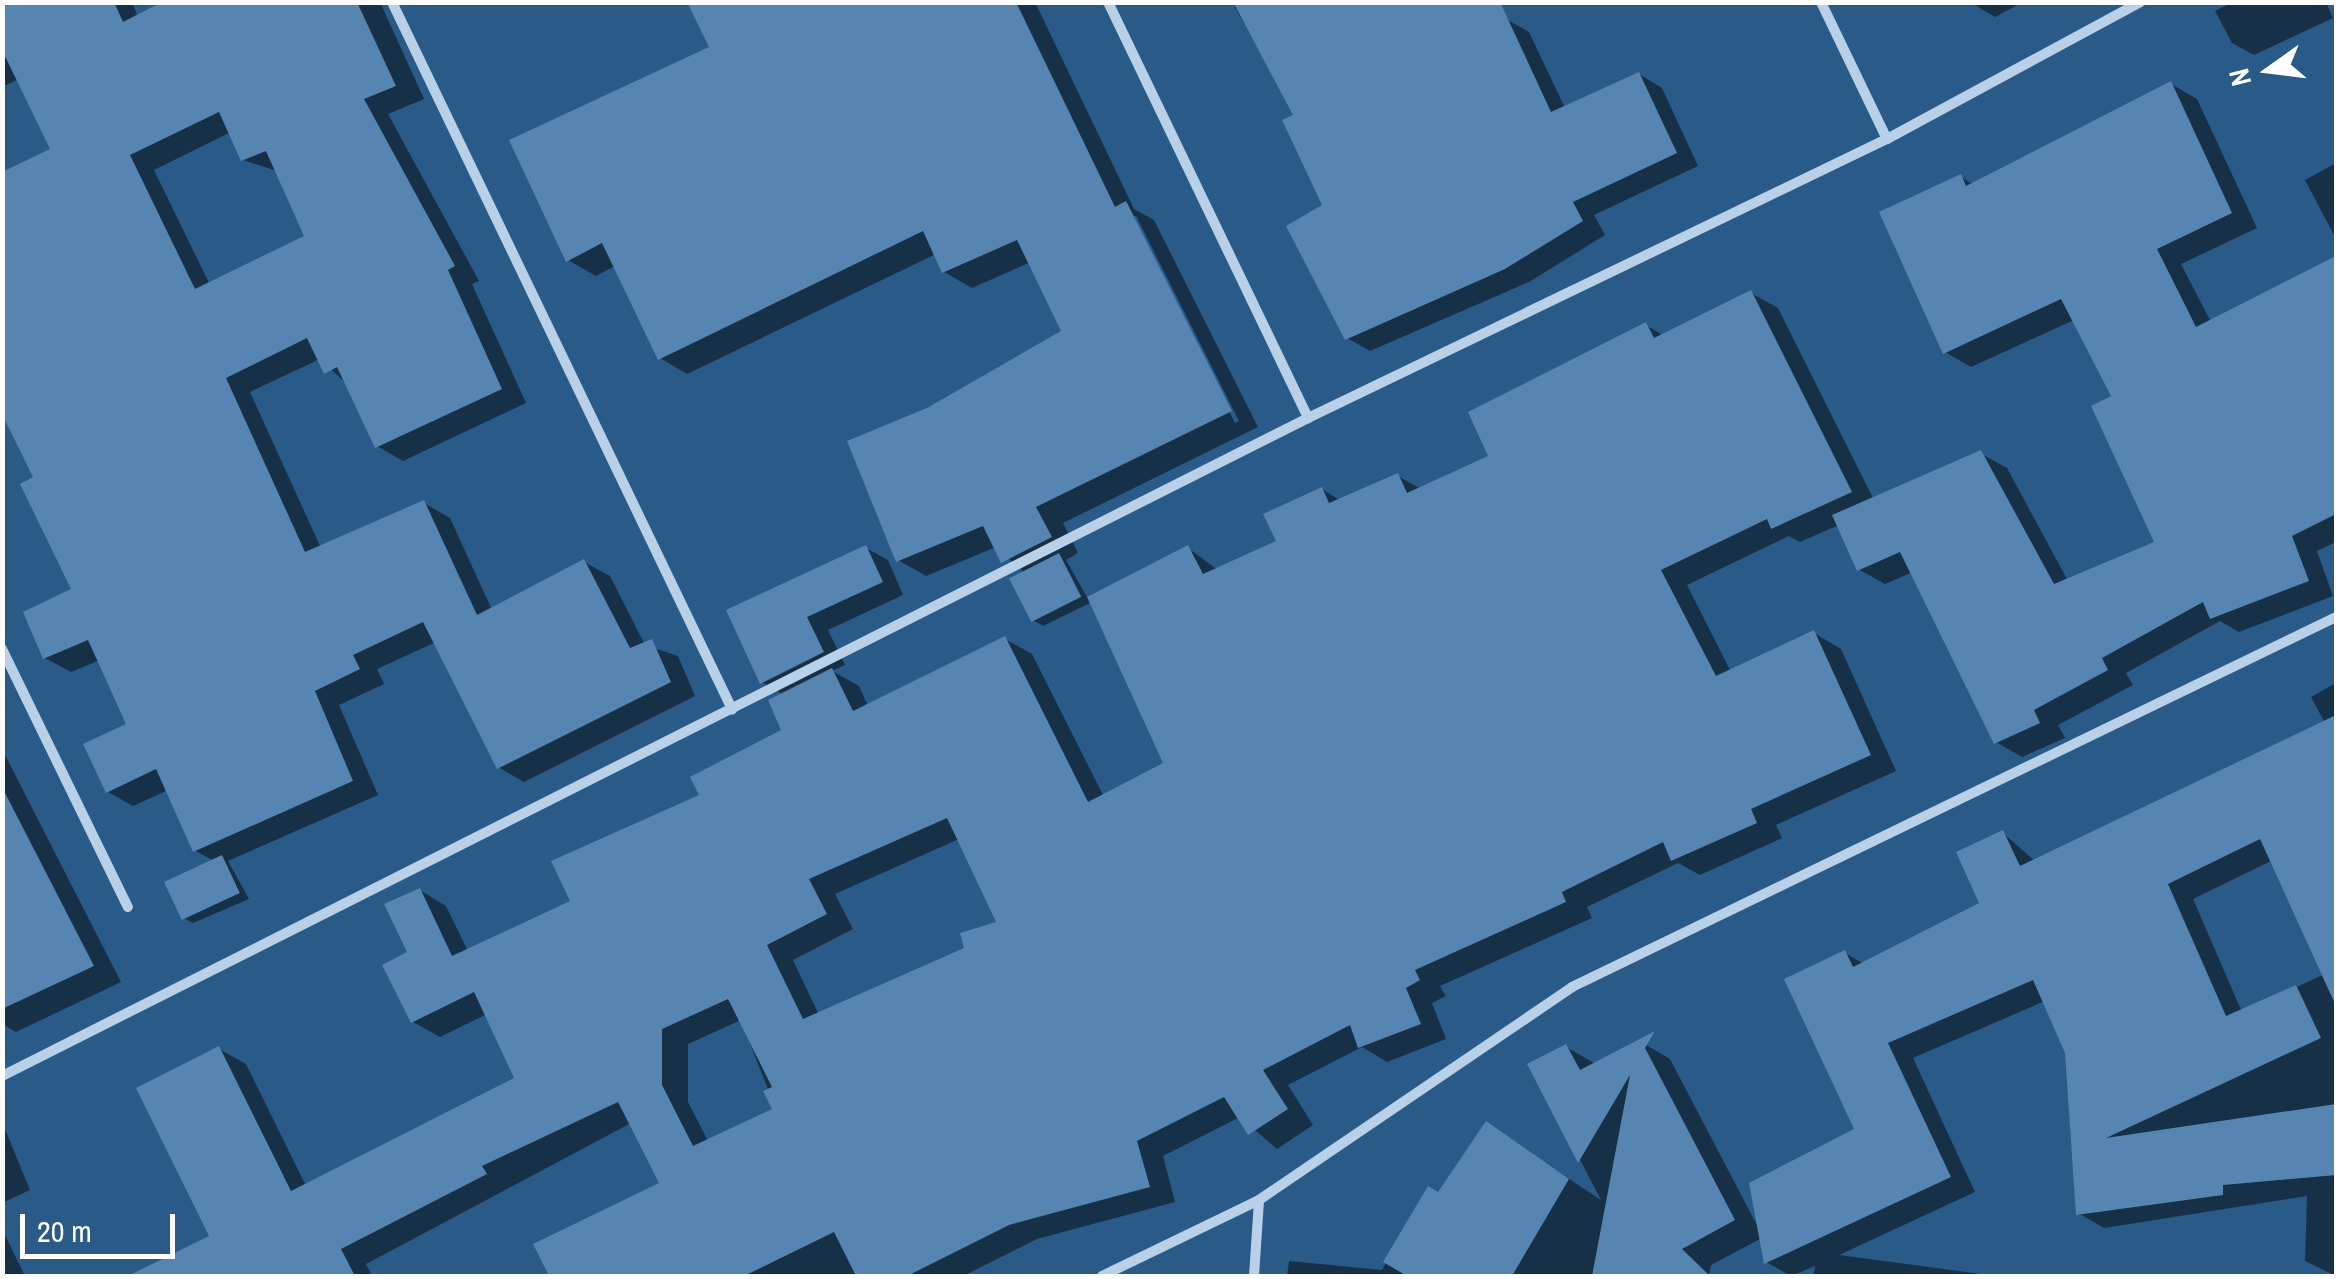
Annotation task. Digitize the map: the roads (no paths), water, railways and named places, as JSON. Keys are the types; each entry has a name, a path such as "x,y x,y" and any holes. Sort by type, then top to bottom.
{"street":[{"path":"392,2 732,710"},
{"path":"1108,2 1308,418"},
{"path":"1822,2 1887,139"},
{"path":"2,1076 1308,418 1887,139 2140,2"},
{"path":"1102,1276 1260,1200 1572,988 2336,617"},
{"path":"2,649 128,906"},
{"path":"1254,1276 1260,1200"}]}
